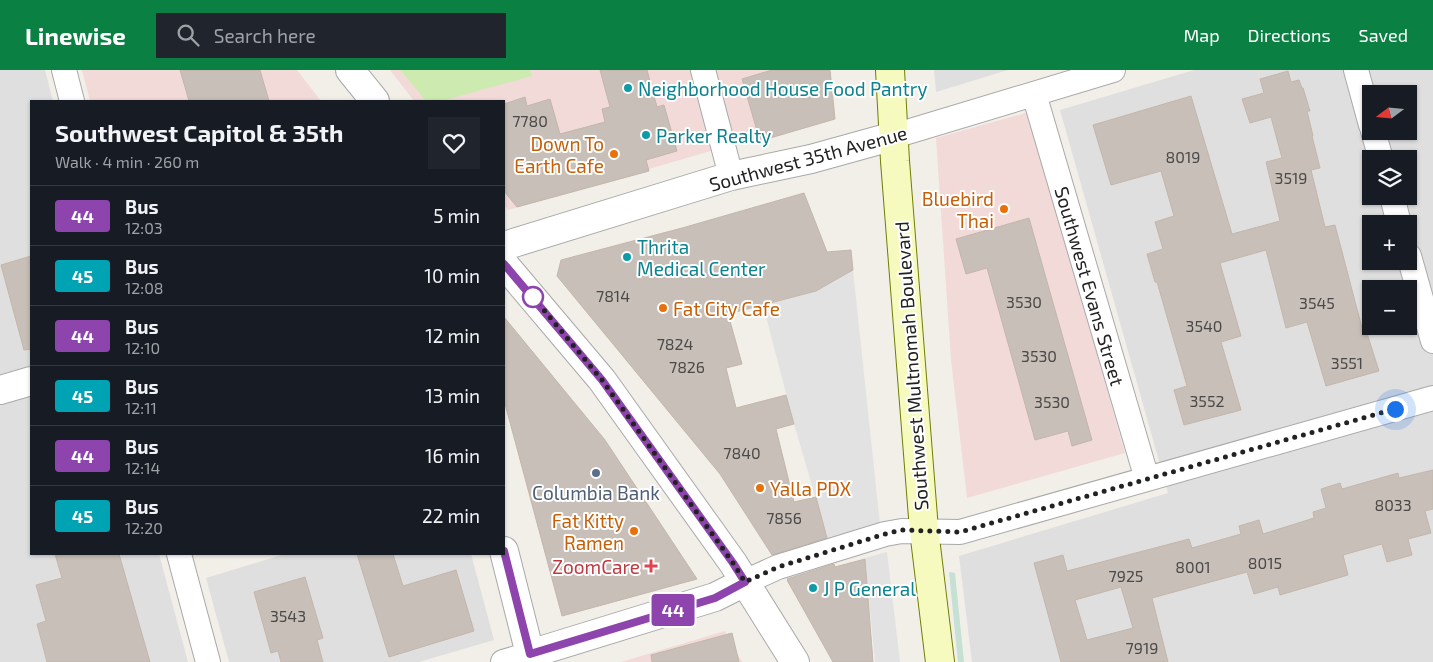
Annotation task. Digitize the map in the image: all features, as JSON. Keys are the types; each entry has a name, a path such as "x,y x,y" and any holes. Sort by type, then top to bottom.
{"main road":[{"name":"Southwest Multnomah Boulevard","path":"890,70 924,530 940,662"}],"street":[{"path":"64,70 72,100"},
{"path":"350,70 374,100"},
{"path":"703,70 731,176"},
{"name":"Southwest 35th Avenue","path":"505,246 731,176 811,160 1113,70"},
{"path":"1356,70 1362,92"},
{"name":"Southwest Evans Street","path":"1034,94 1147,479"},
{"path":"505,265 602,380 733,563 790,659"},
{"path":"1413,270 1433,341"},
{"path":"0,390 30,381"},
{"path":"502,662 531,658 715,598 778,567 885,534 902,530 960,532 1433,398"},
{"path":"179,555 208,662"},
{"path":"505,555 531,658"}],"shaded area":[{"path":"0,70 45,70 53,100 30,100 30,555 159,555 188,662 0,662"},
{"path":"82,70 297,70 320,100 90,100"},
{"path":"390,70 828,70 831,116 508,210 505,206 505,100 413,100"},
{"path":"934,70 1008,70 936,92"},
{"path":"1194,70 1433,70 1433,662 972,662 959,556 1168,493 1060,110"},
{"path":"1029,112 1125,453 967,498 951,360 936,138"},
{"path":"853,270 880,525 828,540 794,424 763,305"},
{"path":"887,552 900,662 875,662 865,558"},
{"path":"282,555 471,555 494,640 419,662 229,662 206,578"},
{"path":"725,631 742,662 621,662"}],"green space":[{"path":"400,70 530,70 532,76 446,100 425,100"},
{"path":"949,572 955,573 964,662 958,662"}],"building":[{"path":"180,70 260,70 269,100 189,100"},
{"path":"600,70 647,70 657,107 664,105 677,151 646,160 649,171 517,207 505,192 505,104 525,97 527,106 550,99 560,134 605,122 602,109 610,107"},
{"path":"772,70 830,70 835,119 760,141 742,79"},
{"path":"1288,71 1291,82 1299,80 1303,88 1310,111 1307,111 1320,168 1311,170 1325,227 1335,225 1362,328 1362,335 1368,335 1379,371 1326,386 1307,322 1286,328 1266,250 1220,263 1241,336 1221,342 1241,410 1184,425 1174,390 1187,386 1147,254 1163,249 1155,222 1174,216 1161,171 1111,185 1093,125 1191,96 1232,234 1280,221 1266,162 1282,158 1271,117 1250,123 1242,99 1264,93 1260,79"},
{"path":"804,193 827,252 851,250 853,270 816,291 728,314 742,364 726,368 736,408 786,395 794,424 776,429 794,502 816,497 827,538 772,555 720,474 557,276 561,260"},
{"path":"1029,218 1092,440 1072,446 1068,431 1035,440 987,268 966,274 956,239"},
{"path":"30,256 30,349 24,350 1,265"},
{"path":"505,318 605,440 697,579 562,616 505,404"},
{"path":"1433,470 1433,509 1425,511 1431,533 1408,539 1412,555 1387,562 1382,544 1343,555 1348,575 1280,595 1278,587 1254,594 1247,572 1152,598 1168,662 1061,662 1034,563 1063,555 1067,571 1189,539 1192,548 1241,534 1239,526 1259,520 1263,534 1314,518 1313,512 1326,508 1321,489 1340,483 1342,489 1398,473 1399,478","holes":["1121,587 1133,628 1087,640 1075,600"]},
{"path":"55,555 119,555 150,662 47,662 37,624 46,621 36,585 62,578"},
{"path":"357,555 393,555 403,586 456,570 474,631 389,657"},
{"path":"865,559 873,662 833,662 787,579 834,564 835,567"},
{"path":"305,577 323,638 317,640 323,662 281,662 278,651 271,653 254,592"},
{"path":"732,633 739,662 652,662 651,655"}],"bus line":[{"name":"44","path":"505,265 602,380 745,582 715,598 530,654 505,555"}],"place":[{"name":"Neighborhood House Food Pantry","path":"628,88"},
{"name":"Parker Realty","path":"646,135"},
{"name":"Down To Earth Cafe","path":"614,154"},
{"name":"Bluebird Thai","path":"1004,209"},
{"name":"Thrita Medical Center","path":"627,257"},
{"name":"Fat City Cafe","path":"663,308"},
{"name":"Columbia Bank","path":"596,473"},
{"name":"Yalla PDX","path":"760,488"},
{"name":"Fat Kitty Ramen","path":"634,531"},
{"name":"ZoomCare","path":"651,566"},
{"name":"J P General","path":"813,588"}],"route":[{"path":"533,297 602,380 745,582 778,567 885,534 902,530 960,532 1395,409"}]}
